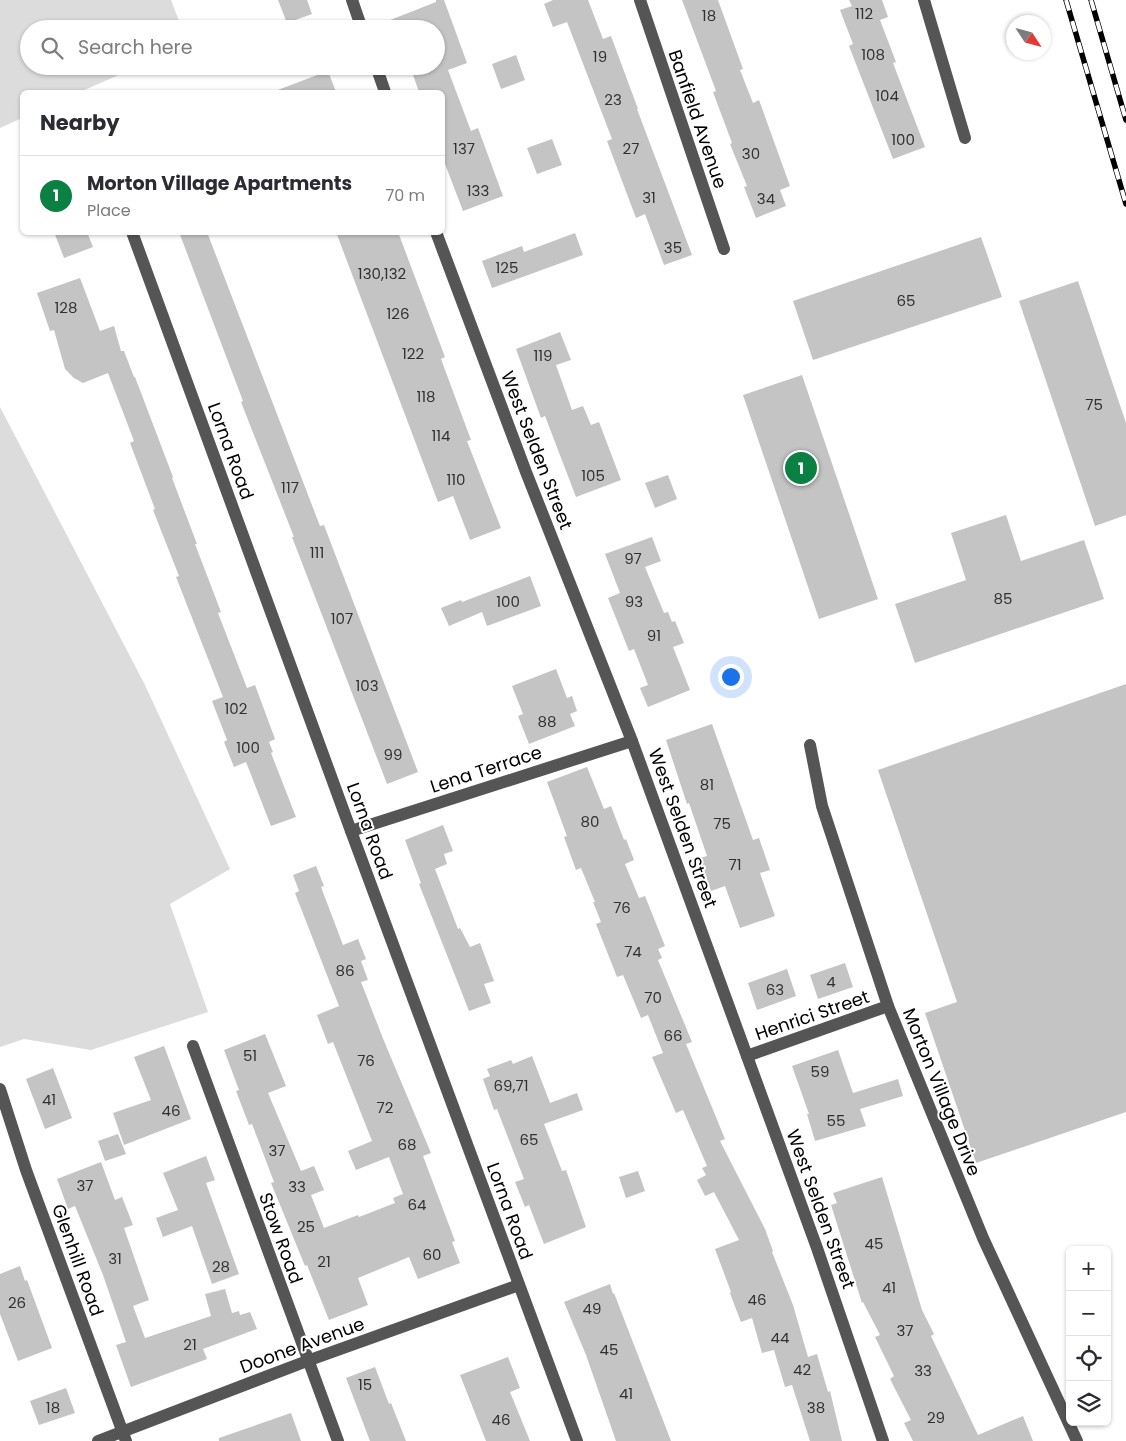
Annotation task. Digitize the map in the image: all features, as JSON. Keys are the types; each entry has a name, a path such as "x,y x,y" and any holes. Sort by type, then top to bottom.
{"street":[{"path":"352,0 359,20"},
{"name":"Banfield Avenue","path":"640,0 724,249"},
{"path":"924,0 965,138"},
{"path":"379,75 384,90"},
{"name":"Lorna Road","path":"133,235 577,1441"},
{"name":"West Selden Street","path":"437,235 526,472 632,740 817,1248 883,1441"},
{"name":"Lena Terrace","path":"351,831 632,740"},
{"name":"Morton Village Drive","path":"810,744 822,806 888,1006 983,1238 1077,1441"},
{"name":"Henrici Street","path":"747,1056 888,1006"},
{"name":"Stow Road","path":"193,1046 307,1361 338,1441"},
{"name":"Glenhill Road","path":"0,1090 26,1170 124,1437"},
{"name":"Doone Avenue","path":"98,1441 124,1437 307,1361 519,1285"}],"shaded area":[{"path":"0,0 171,0 179,20 20,20 20,75 119,75 85,90 20,90 20,119 0,128"},
{"path":"0,407 145,685 230,869 170,904 208,1012 91,1050 24,1039 0,1047"}],"building":[{"path":"278,0 307,0 312,14 295,20 286,20"},
{"path":"436,0 444,0 467,63 448,70 471,131 478,128 503,196 463,211 445,164 445,90 418,90 413,75 445,75 445,20 390,20 436,2"},
{"path":"553,0 588,0 603,39 611,36 692,255 664,265 645,214 636,218 607,141 612,139 567,22 553,27 544,4"},
{"path":"682,0 718,0 743,69 740,70 753,103 759,100 790,186 780,190 786,206 756,218 744,187 747,186 730,144 732,143 713,92 716,91"},
{"path":"849,0 882,0 888,17 880,20 896,62 893,63 925,147 893,159 849,46 853,44 840,10 852,6"},
{"path":"516,55 525,80 501,89 492,64"},
{"path":"317,75 330,75 335,90 278,90"},
{"path":"552,139 562,165 537,174 527,148"},
{"path":"575,233 583,255 492,288 482,261 522,246 524,252"},
{"path":"55,235 88,235 93,247 64,258"},
{"path":"180,235 208,235 320,526 324,525 418,772 387,784 241,402 243,401"},
{"path":"337,235 399,235 445,357 441,359 471,440 467,441 501,528 470,540 453,496 438,502"},
{"path":"981,237 1002,297 813,360 793,301"},
{"path":"80,278 100,331 114,326 121,351 124,351 135,377 221,612 218,613 247,688 255,685 275,739 269,742 273,752 271,753 296,817 271,826 246,762 234,767 224,742 227,740 212,701 223,697 176,577 179,576 153,510 155,509 130,443 134,441 108,373 83,383 74,378 65,369 54,330 50,331 37,293"},
{"path":"1078,281 1126,423 1126,515 1095,526 1019,301"},
{"path":"560,332 571,360 556,365 572,410 583,406 591,425 599,422 621,480 576,497 545,416 541,418 516,349"},
{"path":"802,375 878,599 819,619 743,395"},
{"path":"668,475 677,499 655,508 645,483"},
{"path":"1006,515 1021,561 1084,540 1104,599 915,663 895,604 966,580 951,533"},
{"path":"652,537 661,561 645,567 664,613 668,612 672,622 675,621 684,643 673,647 690,690 648,707 640,688 648,685 634,649 629,651 608,598 620,593 605,554"},
{"path":"530,576 541,606 487,626 482,612 449,626 441,608"},
{"path":"556,669 567,698 572,696 577,711 570,714 575,726 529,744 518,716 523,714 512,686"},
{"path":"1126,684 1126,1112 976,1163 925,1013 957,1002 878,770"},
{"path":"712,724 753,840 759,838 770,870 760,873 775,916 740,928 725,886 711,891 700,858 707,856 689,803 687,804 666,740"},
{"path":"587,767 604,809 611,806 634,860 625,864 639,898 645,896 665,946 658,949 662,958 658,960 692,1042 686,1044 725,1139 720,1141 765,1229 793,1305 808,1357 817,1354 828,1392 830,1391 842,1441 810,1441 792,1385 785,1387 774,1350 762,1353 752,1318 741,1322 734,1304 715,1249 739,1240 714,1192 705,1196 697,1180 706,1175 702,1168 707,1166 683,1110 676,1113 652,1057 663,1053 648,1015 641,1018 623,975 617,977 596,924 601,922 593,902 595,902 581,868 576,870 564,837 567,836 547,782"},
{"path":"443,825 453,851 444,854 447,864 435,869 458,929 460,928 470,947 480,943 494,981 484,984 491,1003 469,1011 419,884 421,883 405,840"},
{"path":"316,866 324,886 321,887 343,945 358,939 366,959 361,961 368,980 361,982 431,1153 423,1156 455,1241 452,1242 460,1263 418,1279 409,1257 358,1278 368,1305 329,1320 271,1183 274,1182 252,1124 249,1125 236,1091 239,1090 224,1050 265,1034 286,1086 268,1093 301,1171 314,1166 324,1190 311,1195 324,1228 395,1203 393,1198 403,1194 389,1157 356,1170 348,1151 372,1141 333,1042 328,1044 317,1015 339,1006 295,893 299,891 293,875"},
{"path":"845,963 853,987 818,999 810,975"},
{"path":"787,969 796,996 757,1010 748,983"},
{"path":"164,1046 191,1119 124,1145 113,1113 151,1100 134,1057"},
{"path":"838,1050 853,1093 898,1079 903,1096 860,1109 866,1126 815,1141 807,1114 809,1114 792,1066"},
{"path":"532,1056 550,1103 577,1093 583,1110 544,1124 562,1171 566,1170 586,1227 544,1244 529,1205 525,1207 515,1182 524,1179 497,1109 494,1110 483,1079 490,1076 487,1069 511,1060 513,1064"},
{"path":"53,1068 72,1118 45,1129 26,1079"},
{"path":"118,1134 126,1154 105,1161 98,1141"},
{"path":"206,1156 215,1180 206,1183 239,1274 212,1284 192,1226 163,1237 156,1218 178,1210 163,1173"},
{"path":"101,1162 115,1200 122,1197 133,1225 124,1228 149,1300 133,1306 145,1338 211,1316 205,1294 225,1289 232,1313 239,1311 240,1315 250,1312 257,1329 203,1349 207,1359 131,1387 116,1345 126,1342 103,1275 75,1206 68,1209 57,1179"},
{"path":"638,1171 645,1191 626,1198 619,1177"},
{"path":"882,1177 922,1310 934,1334 931,1336 978,1435 1023,1416 1033,1441 913,1441 904,1423 911,1420 890,1379 894,1376 875,1337 880,1335 862,1303 831,1205 837,1203 833,1193"},
{"path":"20,1266 52,1348 18,1361 0,1314 0,1274"},
{"path":"610,1284 671,1441 616,1441 586,1355 564,1302"},
{"path":"508,1357 520,1388 510,1392 530,1441 486,1441 460,1375"},
{"path":"375,1367 406,1441 370,1441 346,1378"},
{"path":"66,1388 75,1413 39,1425 30,1401"},
{"path":"291,1413 301,1441 219,1441 219,1438"}],"railway":[{"path":"1066,0 1126,204"},
{"path":"1091,0 1126,120"}],"place":[{"name":"Morton Village Apartments","path":"801,468"}]}
